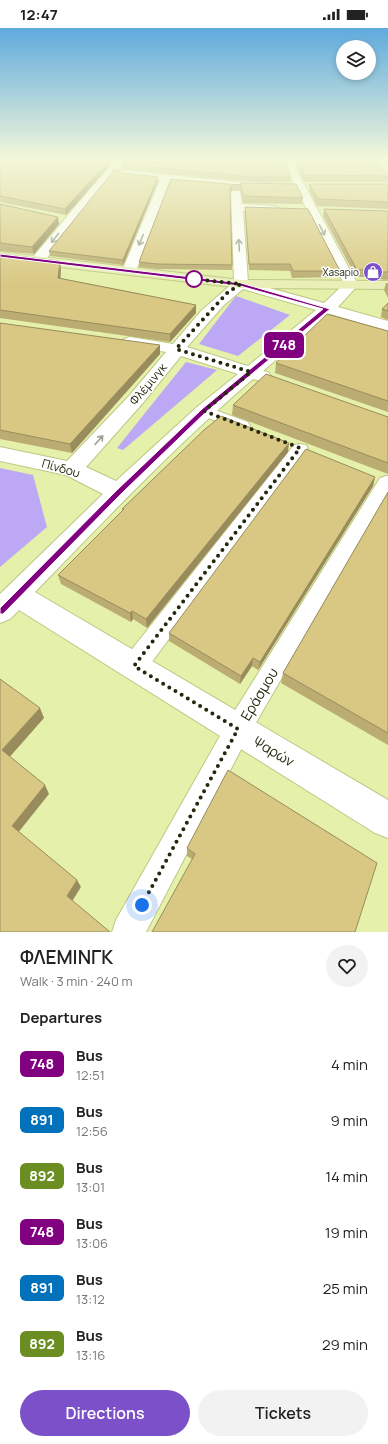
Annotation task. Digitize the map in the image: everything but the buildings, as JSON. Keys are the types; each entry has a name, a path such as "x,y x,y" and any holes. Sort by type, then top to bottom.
{"street":[{"path":"38,260 86,200"},
{"path":"129,271 157,200"},
{"path":"237,200 241,284"},
{"path":"307,200 351,285"},
{"path":"237,207 282,209"},
{"path":"297,210 327,211"},
{"path":"54,218 69,221"},
{"path":"0,256 241,284 388,285"},
{"path":"241,284 388,326"},
{"name":"Φλέμινγκ","path":"72,469 156,376 176,349 228,292 241,284"},
{"path":"8,603 119,492 204,411 327,309 351,285"},
{"path":"115,340 176,349 251,372 280,383"},
{"name":"Πίνδου","path":"0,454 72,469 119,492"},
{"name":"Ψαρών","path":"8,603 134,666 388,820"}],"lane":[{"path":"204,411 256,431"},
{"path":"134,666 300,448"},
{"name":"Εράσμου","path":"128,932 238,729 382,481"}],"shaded area":[{"path":"236,296 290,315 238,356 199,344"},
{"path":"186,362 217,370 123,450 117,448"},
{"path":"0,468 33,475 47,527 0,567"}],"bus line":[{"name":"748","path":"0,256 241,284 327,309 204,411 119,492 0,611"}],"place":[{"name":"Xasapio","path":"373,272"}],"route":[{"path":"142,905 238,729 134,666 300,448 204,411 251,372 176,349 228,292 241,284 194,279"}]}
